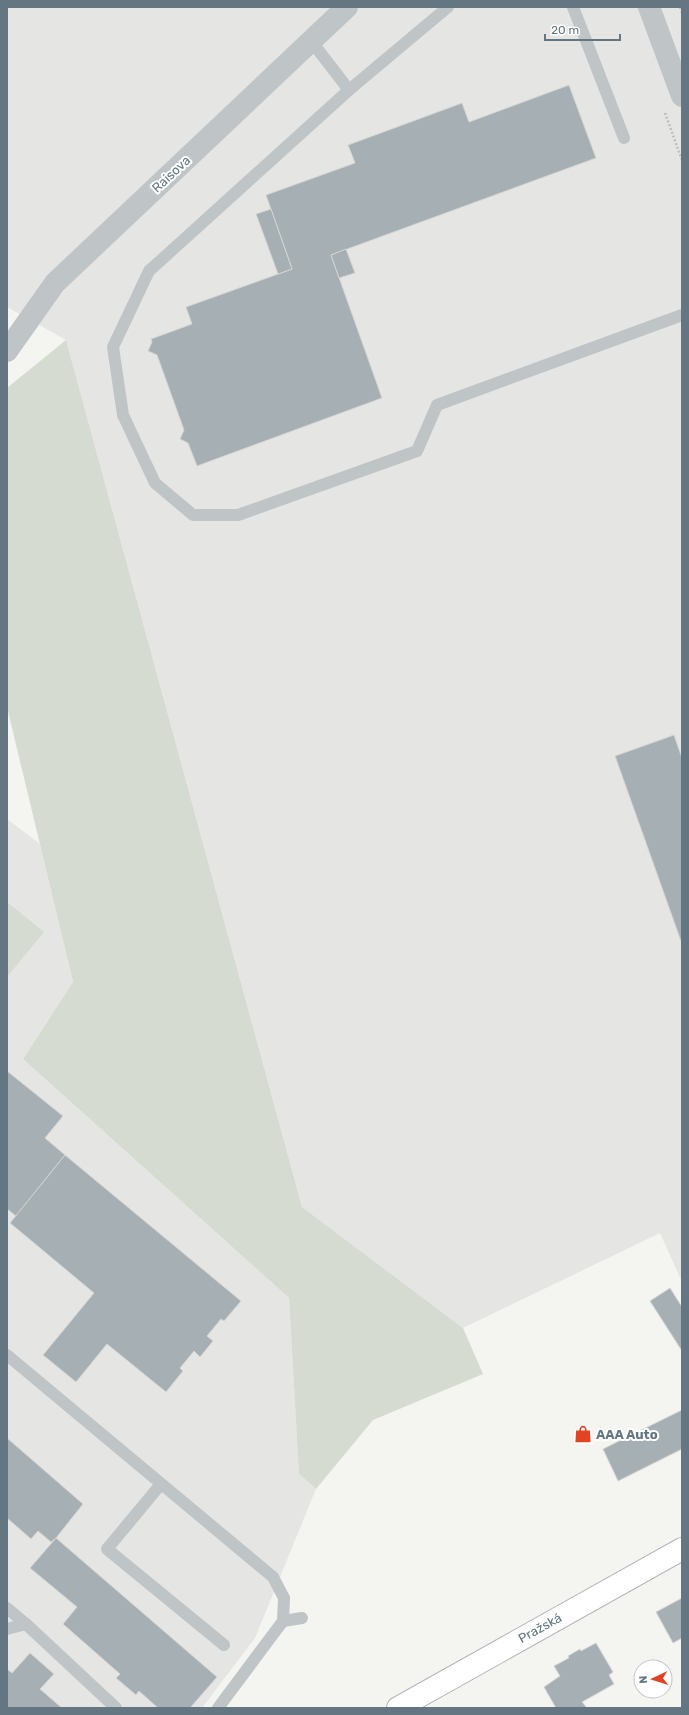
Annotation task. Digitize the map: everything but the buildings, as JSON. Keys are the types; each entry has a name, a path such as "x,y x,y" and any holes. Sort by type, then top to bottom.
{"main road":[{"name":"Pražská","path":"398,1708 682,1549"}],"street":[{"name":"Raisova","path":"7,351 56,283 312,42 347,7"},
{"path":"649,7 682,96"}],"lane":[{"path":"448,7 349,90 149,271 112,347 123,415 155,483 193,515 238,515 417,451 438,405 682,315"},
{"path":"573,7 624,138"},
{"path":"312,42 349,90"},
{"path":"7,1355 273,1577 284,1598 283,1621 218,1708"},
{"path":"161,1484 107,1549 224,1645"},
{"path":"7,1608 116,1708"},
{"path":"283,1621 302,1618"},
{"path":"7,1629 26,1624"}],"path":[{"path":"680,7 682,13"}],"shaded area":[{"path":"7,7 682,7 682,1282 660,1233 463,1328 302,1207 66,340 7,307"},
{"path":"66,340 302,1207 463,1328 483,1374 373,1420 316,1489 299,1474 289,1298 23,1059 73,982 7,707 7,388"},
{"path":"7,819 40,844 73,982 23,1059 289,1298 299,1474 316,1489 255,1638 202,1708 7,1708"},
{"path":"7,902 44,932 7,977"}],"place":[{"name":"AAA Auto","path":"583,1434"}]}
